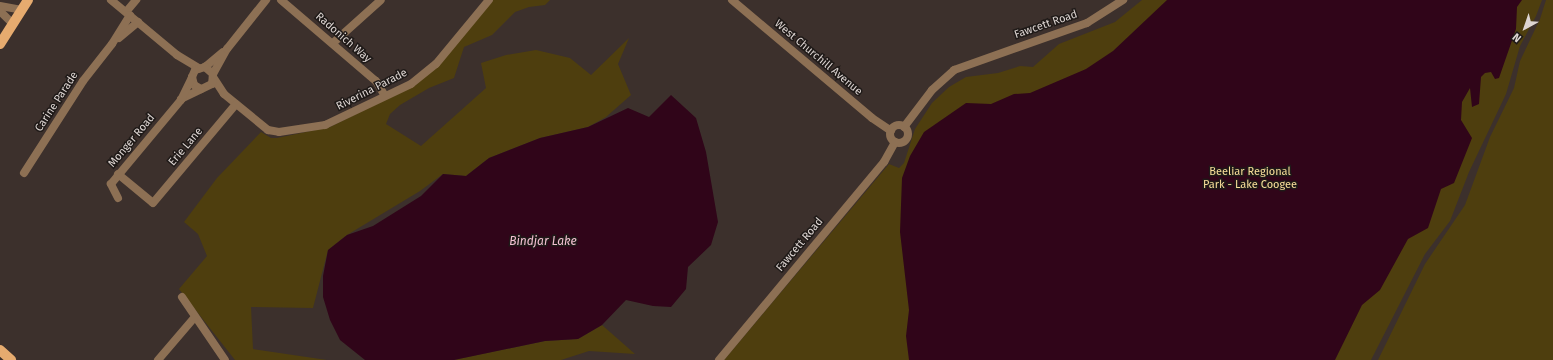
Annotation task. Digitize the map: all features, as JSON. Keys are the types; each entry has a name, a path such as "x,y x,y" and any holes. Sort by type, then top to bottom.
{"main road":[{"path":"0,44 28,0"},
{"path":"0,350 11,360"}],"street":[{"path":"112,0 197,72 213,76 224,94 236,104"},
{"path":"128,14 136,0"},
{"path":"203,89 212,84 213,76 227,49 266,0"},
{"name":"Radonich Way","path":"281,0 376,81 385,96"},
{"path":"333,43 381,0"},
{"name":"Riverina Parade","path":"236,104 268,130 279,132 338,120 411,84 436,64 489,0"},
{"name":"West Churchill Avenue","path":"732,0 872,118 891,131"},
{"name":"Fawcett Road","path":"904,128 932,90 954,70 1087,23 1123,0"},
{"path":"0,6 22,10"},
{"path":"0,11 13,24"},
{"name":"Carine Parade","path":"24,173 83,81 112,44 128,14"},
{"name":"Carine Parade","path":"112,44 138,22"},
{"path":"224,94 203,89 194,85 197,72 227,49"},
{"name":"Monger Road","path":"118,198 111,184 180,100 197,72"},
{"name":"Monger Road","path":"180,100 203,89"},
{"name":"Erie Lane","path":"118,174 153,203 236,104"},
{"path":"896,126 904,128 907,133 906,138 902,142 895,142 891,137 891,131 896,126"},
{"name":"Fawcett Road","path":"719,360 884,162 895,142"},
{"path":"182,297 194,318 207,332 223,359"},
{"path":"158,360 194,318"}],"green space":[{"path":"493,0 550,0 545,5 529,7 515,12 492,35 464,47 454,78 429,88 400,105 390,114 386,124 421,146 486,88 481,63 506,55 536,50 570,58 591,75 629,38 618,64 631,95 606,117 588,127 540,138 489,158 466,176 443,174 420,191 347,235 328,250 313,308 251,307 253,349 327,360 235,360 179,289 207,256 198,234 184,222 217,178 261,132 271,138 277,138 330,127 417,84 441,62"},
{"name":"Beeliar Regional Park - Lake Coogee","path":"1142,0 1542,0 1536,16 1520,46 1506,94 1469,172 1450,221 1425,254 1371,360 724,360 889,164 899,168 904,163 915,129 932,103 949,87 966,77 998,73 1020,66 1033,67 1059,44 1115,22"},
{"path":"1546,0 1553,0 1553,360 1378,360 1425,264 1465,205 1490,137 1514,88 1520,61 1540,19"},
{"path":"602,325 635,354 589,351 561,360 453,360 545,341 578,339"}],"water":[{"name":"Beeliar Regional Park - Lake Coogee","path":"1167,0 1522,0 1517,7 1516,29 1499,78 1495,79 1491,72 1485,73 1481,77 1479,104 1472,107 1470,88 1462,102 1461,120 1472,138 1454,183 1441,189 1428,228 1408,239 1380,290 1362,305 1335,360 909,360 906,336 909,310 900,232 902,178 910,156 924,132 966,103 991,104 1014,94 1030,93 1086,69 1113,51"},
{"name":"Bindjar Lake","path":"671,95 696,118 706,152 718,222 711,245 688,267 686,289 671,307 653,306 626,300 602,325 578,339 545,341 454,360 365,360 340,340 330,320 323,297 323,276 328,250 347,235 373,226 421,196 443,174 466,176 489,158 540,138 588,127 628,108 649,117"}]}
